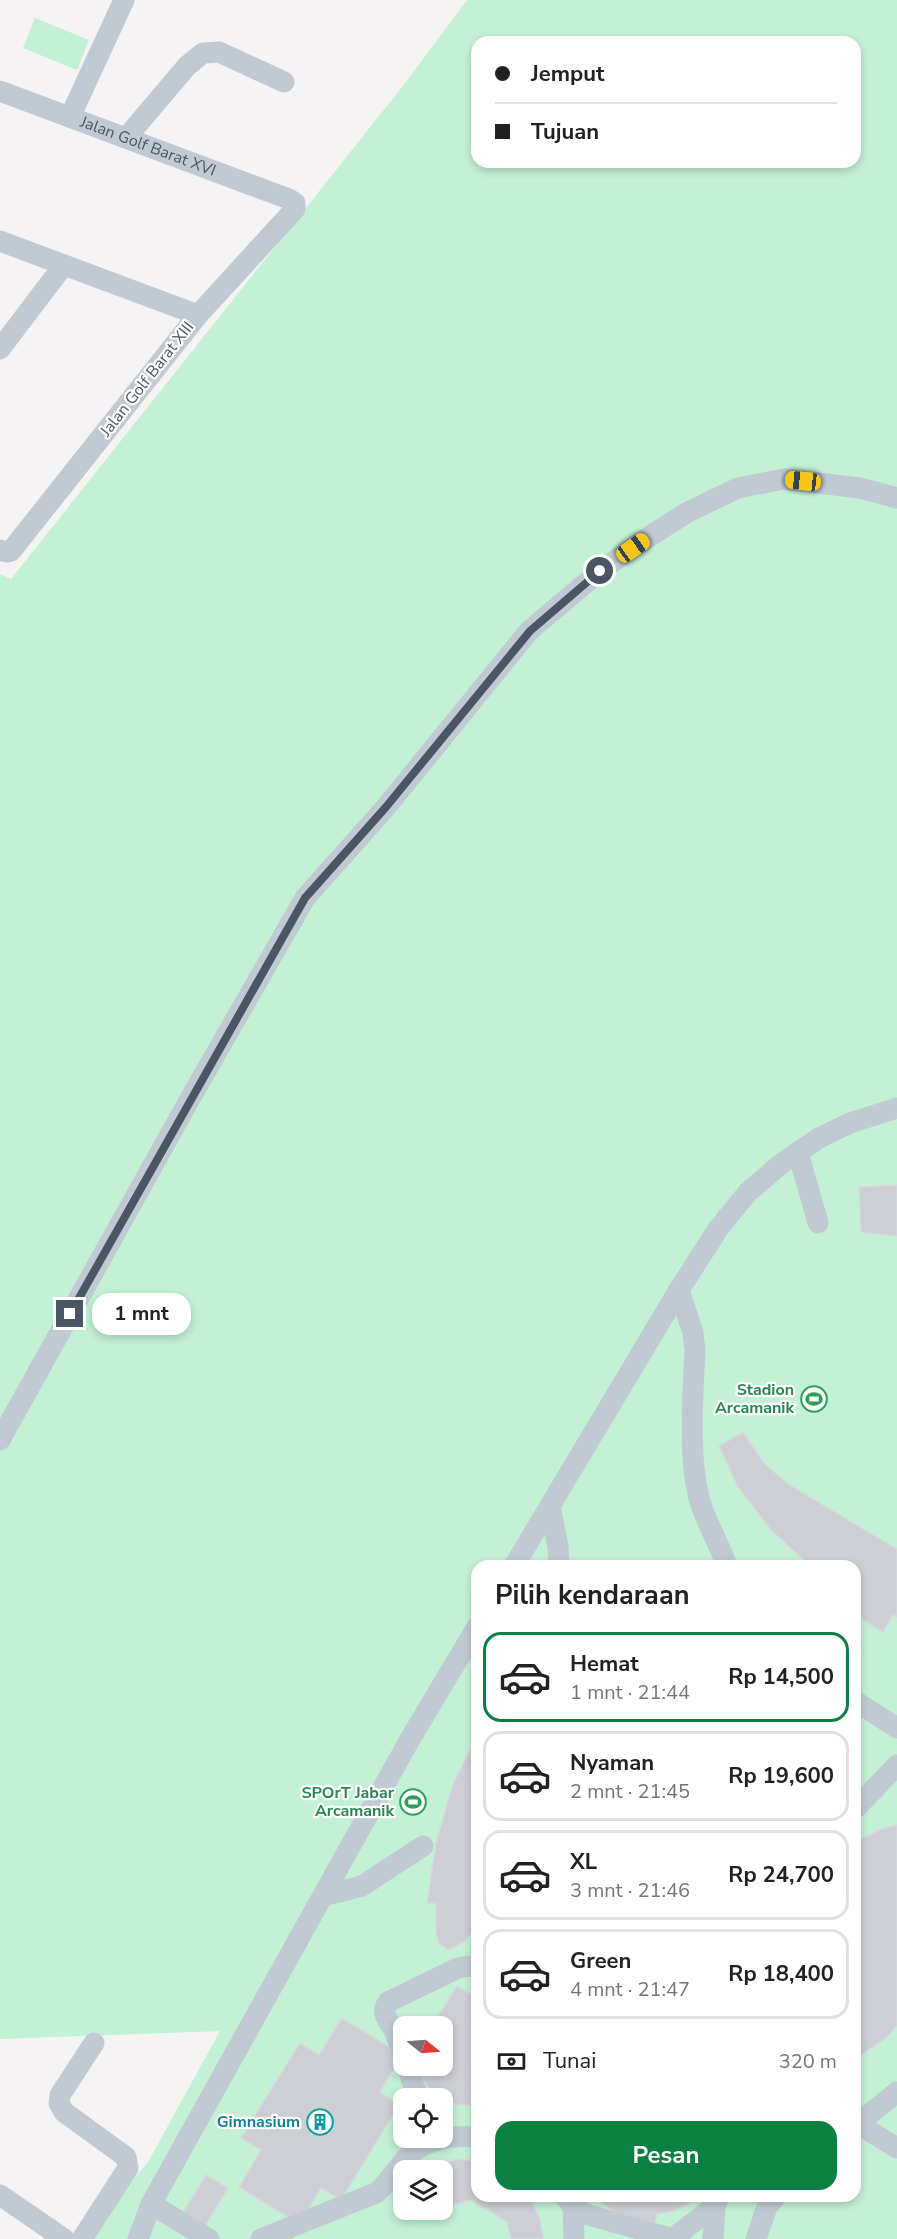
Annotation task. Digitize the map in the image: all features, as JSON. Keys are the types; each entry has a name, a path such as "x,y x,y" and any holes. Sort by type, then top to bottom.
{"street":[{"path":"70,117 124,0"},
{"path":"126,138 187,66 203,53 219,52 284,82"},
{"name":"Jalan Golf Barat XVI","path":"0,91 256,186 295,203"},
{"name":"Jalan Golf Barat XIII","path":"0,550 11,551 198,315 295,209 295,203"},
{"path":"0,241 198,315"},
{"path":"0,349 63,266"},
{"path":"0,1440 187,1104 305,898 386,807 530,631 600,571 650,536 688,512 738,488 784,479 860,488 897,498"},
{"path":"518,1560 678,1290 718,1229 748,1192 819,1138 850,1123 897,1108"},
{"path":"798,1152 818,1223"},
{"path":"678,1290 693,1333 696,1350 693,1461 695,1480 699,1500 724,1560"},
{"path":"550,1506 559,1560"},
{"path":"138,2239 151,2204 409,1741 471,1637"},
{"path":"861,1705 897,1728"},
{"path":"861,1803 897,1765"},
{"path":"323,1896 362,1886 423,1846"},
{"path":"393,2029 387,2022 385,2014 388,2002 458,1968 471,1968"},
{"path":"82,2239 128,2168 126,2157 64,2112 59,2103 60,2095 94,2043"},
{"path":"861,2121 897,2093"},
{"path":"861,2128 897,2148"},
{"path":"453,2138 471,2137"},
{"path":"261,2239 376,2193 386,2185 406,2158 420,2148"},
{"path":"0,2195 64,2239"},
{"path":"569,2202 574,2239"},
{"path":"570,2202 585,2214 674,2239 716,2202"},
{"path":"713,2239 717,2202"},
{"path":"756,2239 767,2207 771,2202"},
{"path":"151,2204 210,2239"}],"green space":[{"path":"467,0 897,0 897,2239 83,2239 148,2162 220,2031 0,2039 0,574 11,579 406,82"},
{"path":"35,18 89,40 77,70 23,48"}],"building":[{"path":"897,1185 897,1236 861,1232 859,1187"},
{"path":"743,1432 764,1463 788,1484 897,1549 897,1617 893,1615 883,1632 861,1619 861,1560 804,1560 771,1530 738,1487 719,1446"},
{"path":"471,1748 471,1934 465,1941 449,1950 439,1943 436,1933 436,1904 427,1903 436,1843 453,1784"},
{"path":"897,1825 897,2026 885,2039 861,2055 861,1839 879,1830"},
{"path":"457,1986 471,1994 471,2106 453,2103 453,2088 429,2088 422,2076 453,2076 453,2016 438,2016"},
{"name":"Gimnasium","path":"342,2018 393,2049 393,2070 380,2092 393,2101 393,2115 341,2200 321,2188 299,2224 239,2187 261,2150 241,2138 300,2043 319,2055"},
{"path":"453,2160 471,2160 471,2200 453,2204"},
{"path":"206,2175 228,2188 204,2228 182,2214"},
{"path":"475,2202 532,2202 540,2219 544,2239 511,2239 507,2222"},
{"path":"690,2202 673,2211 657,2214 655,2224 618,2215 602,2203"}],"place":[{"name":"Stadion Arcamanik","path":"814,1399"},
{"name":"SPOrT Jabar Arcamanik","path":"413,1802"},
{"name":"Gimnasium","path":"320,2122"}],"route":[{"path":"70,1314 305,898 386,807 530,631 600,571"}]}
